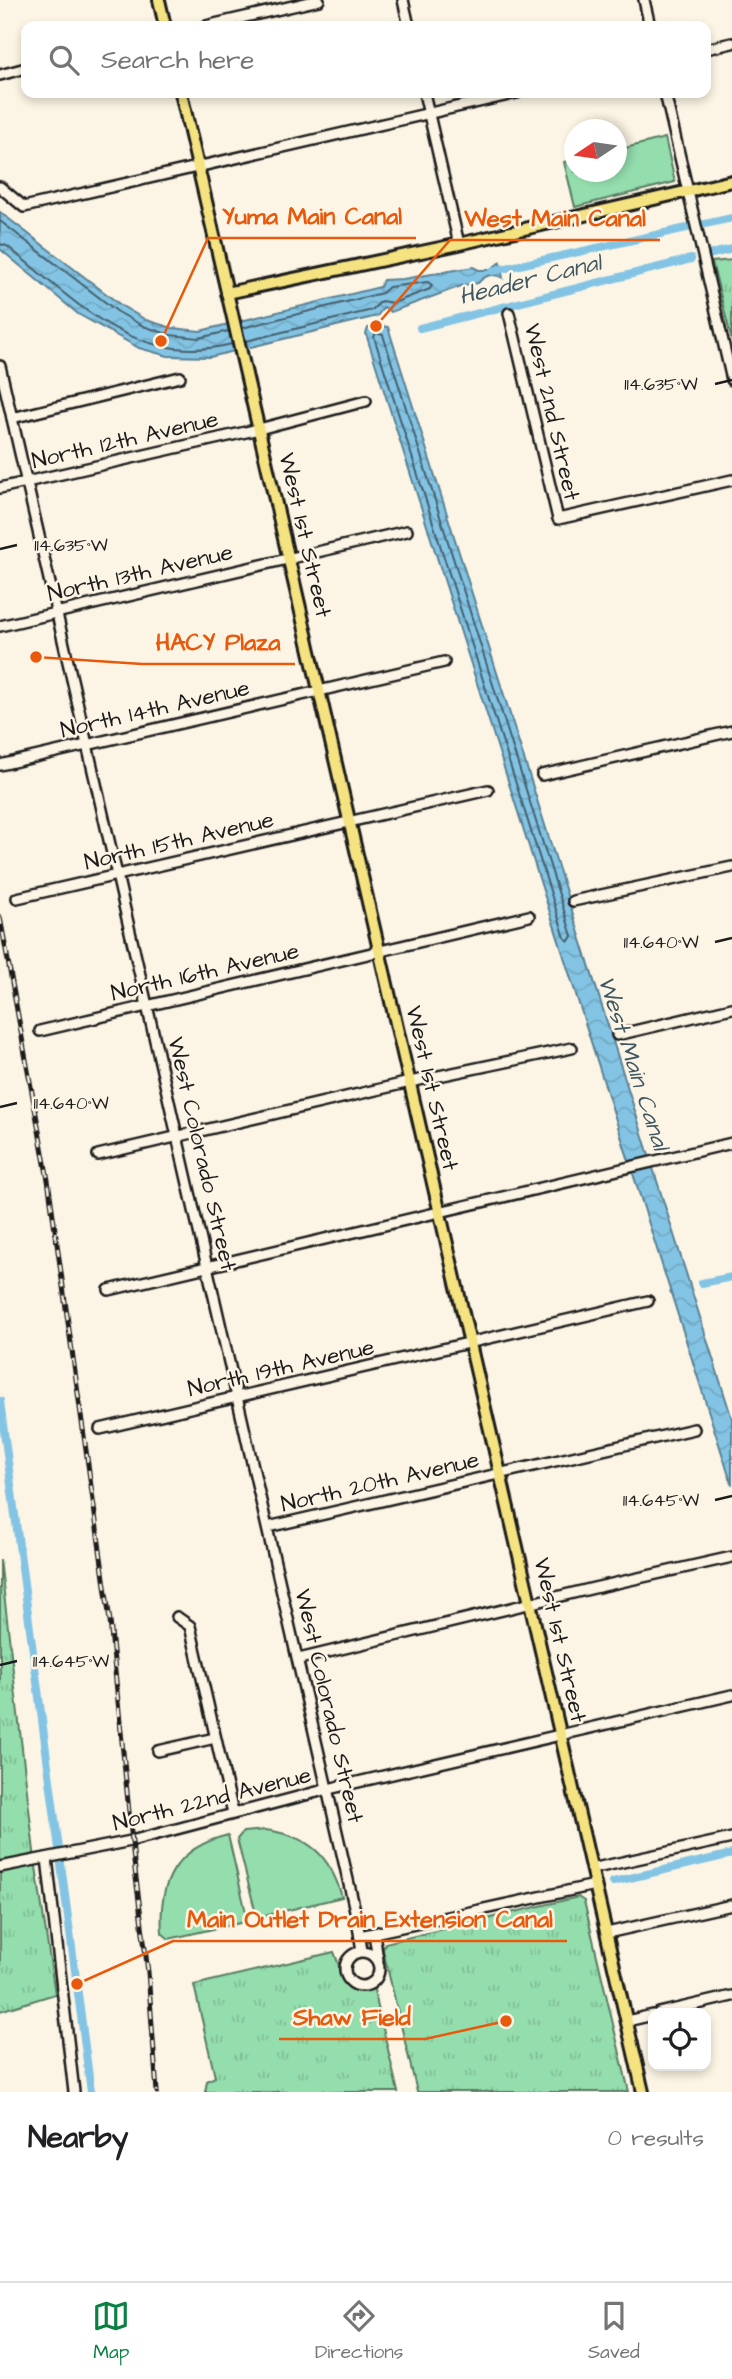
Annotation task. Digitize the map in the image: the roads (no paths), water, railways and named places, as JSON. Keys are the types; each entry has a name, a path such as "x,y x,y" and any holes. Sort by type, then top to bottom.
{"main road":[{"path":"159,0 164,21"},
{"name":"West 1st Street","path":"182,98 643,2092"},
{"path":"227,293 459,244 732,181"}],"street":[{"path":"228,21 319,0"},
{"path":"403,0 408,21"},
{"path":"644,0 649,21"},
{"path":"711,48 732,43"},
{"path":"0,75 21,69"},
{"path":"425,98 459,244"},
{"path":"0,187 23,207 495,98"},
{"path":"666,98 732,380"},
{"name":"West 2nd Street","path":"509,313 558,519 732,480"},
{"name":"West Colorado Street","path":"0,366 299,1659 362,1951"},
{"path":"12,418 180,377"},
{"name":"North 12th Avenue","path":"0,488 259,429 366,401"},
{"name":"North 13th Avenue","path":"0,626 407,531"},
{"name":"North 14th Avenue","path":"0,765 444,663"},
{"path":"542,775 732,731"},
{"name":"North 15th Avenue","path":"17,898 488,790"},
{"path":"573,901 732,867"},
{"name":"North 16th Avenue","path":"40,1031 529,916"},
{"path":"617,1035 732,1008"},
{"path":"98,1155 572,1048"},
{"path":"108,1290 732,1143"},
{"name":"North 19th Avenue","path":"100,1429 648,1301"},
{"name":"North 20th Avenue","path":"268,1527 694,1430"},
{"path":"299,1659 732,1557"},
{"path":"177,1617 190,1626 233,1813"},
{"name":"North 22nd Avenue","path":"0,1867 131,1841 328,1789 732,1696"},
{"path":"158,1751 215,1738"},
{"path":"591,1869 732,1838"},
{"path":"47,1858 74,2092"},
{"path":"360,1937 595,1885"},
{"path":"607,1933 732,1905"},
{"path":"374,1933 380,1970 375,1981 365,1986 354,1984 346,1975 346,1964 353,1954 362,1951 373,1955 378,1961"},
{"path":"682,2008 732,1997"},
{"path":"627,2021 648,2016"}],"water":[{"path":"0,212 122,306 146,320 172,328 200,331 380,287 383,280 473,267 490,270 500,262 503,278 490,276 478,283 464,285 391,312 384,307 377,316 210,357 168,356 139,348 78,314 0,249"},
{"path":"378,325 388,327 732,1419 732,1485 366,334 368,328"}],"waterway":[{"path":"493,271 732,218"},
{"name":"Header Canal","path":"712,254 732,249"},
{"name":"Header Canal","path":"420,328 691,259"},
{"path":"702,1283 732,1277"},
{"path":"0,1401 91,2092"},
{"path":"613,1882 732,1854"}],"railway":[{"path":"0,917 48,1180 110,1621 148,1972 157,2092"}],"place":[{"name":"West Main Canal","path":"376,326"},
{"name":"Yuma Main Canal","path":"161,341"},
{"name":"HACY Plaza","path":"36,657"},
{"name":"Main Outlet Drain Extension Canal","path":"77,1984"},
{"name":"Shaw Field","path":"506,2021"}]}
